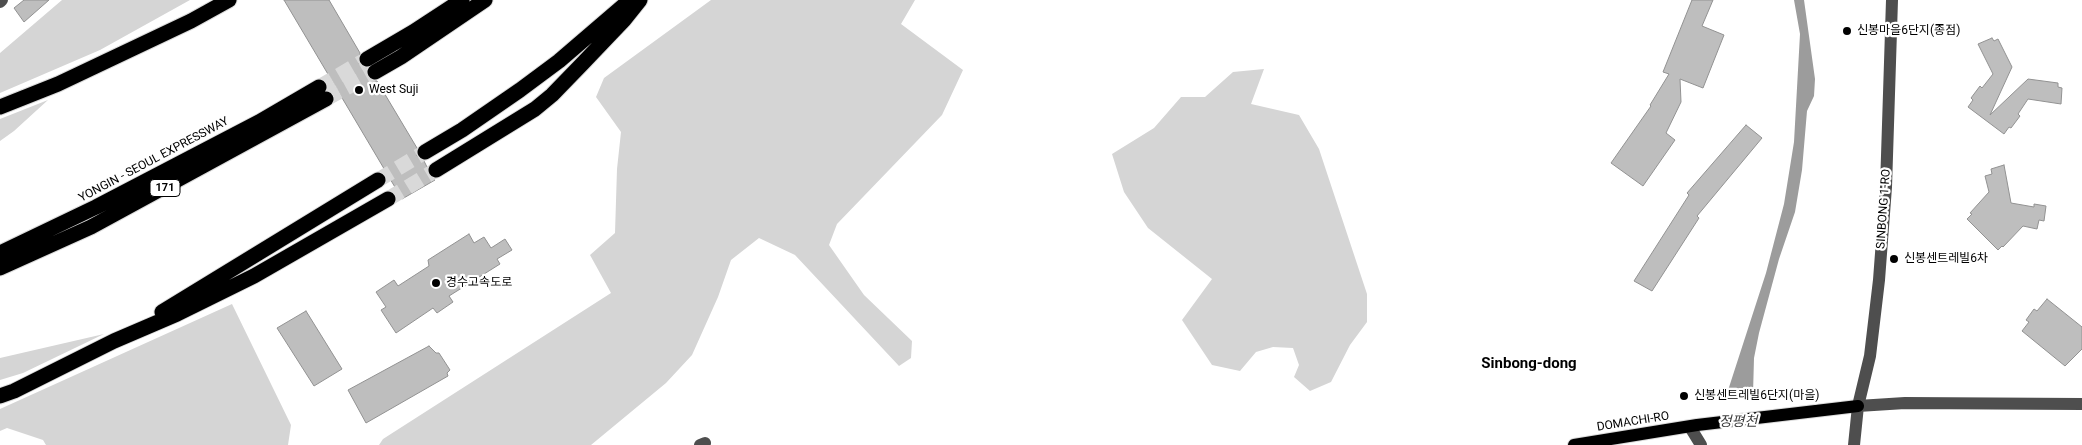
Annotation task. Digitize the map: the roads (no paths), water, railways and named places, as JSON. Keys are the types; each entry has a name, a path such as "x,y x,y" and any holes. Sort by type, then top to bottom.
{"highway":[{"path":"0,107 58,84 191,21 229,0"},
{"path":"462,0 413,32 371,65 401,57 485,0"},
{"path":"425,152 520,90 559,61 630,0"},
{"path":"436,170 535,109 552,95 640,0"},
{"name":"YONGIN - SEOUL EXPRESSWAY","path":"0,253 96,208 259,122 322,93 91,227 0,268"},
{"path":"114,341 378,180"},
{"path":"0,396 254,276 388,199"}],"main road":[{"name":"DOMACHI-RO","path":"1574,445 1694,426 1858,406"}],"street":[{"name":"SINBONG 1-RO","path":"1854,445 1858,406 1870,356 1880,280 1888,138 1892,0"},
{"path":"1858,406 1906,404 2082,404"},
{"path":"1694,426 1701,445"}],"tunnel":[{"path":"319,87 367,59"},
{"path":"326,99 375,72"},
{"path":"378,180 425,152"},
{"path":"388,199 436,170"}],"place":[{"name":"신봉마을6단지(종점)","path":"1847,31"},
{"name":"West Suji","path":"359,90"},
{"name":"신봉센트레빌6차","path":"1894,259"},
{"name":"경수고속도로","path":"436,283"},
{"name":"신봉센트레빌6단지(마을)","path":"1684,396"}],"district":[{"name":"Sinbong-dong","path":"1529,364"}],"water label":[{"name":"정평천","path":"1738,422"}]}
